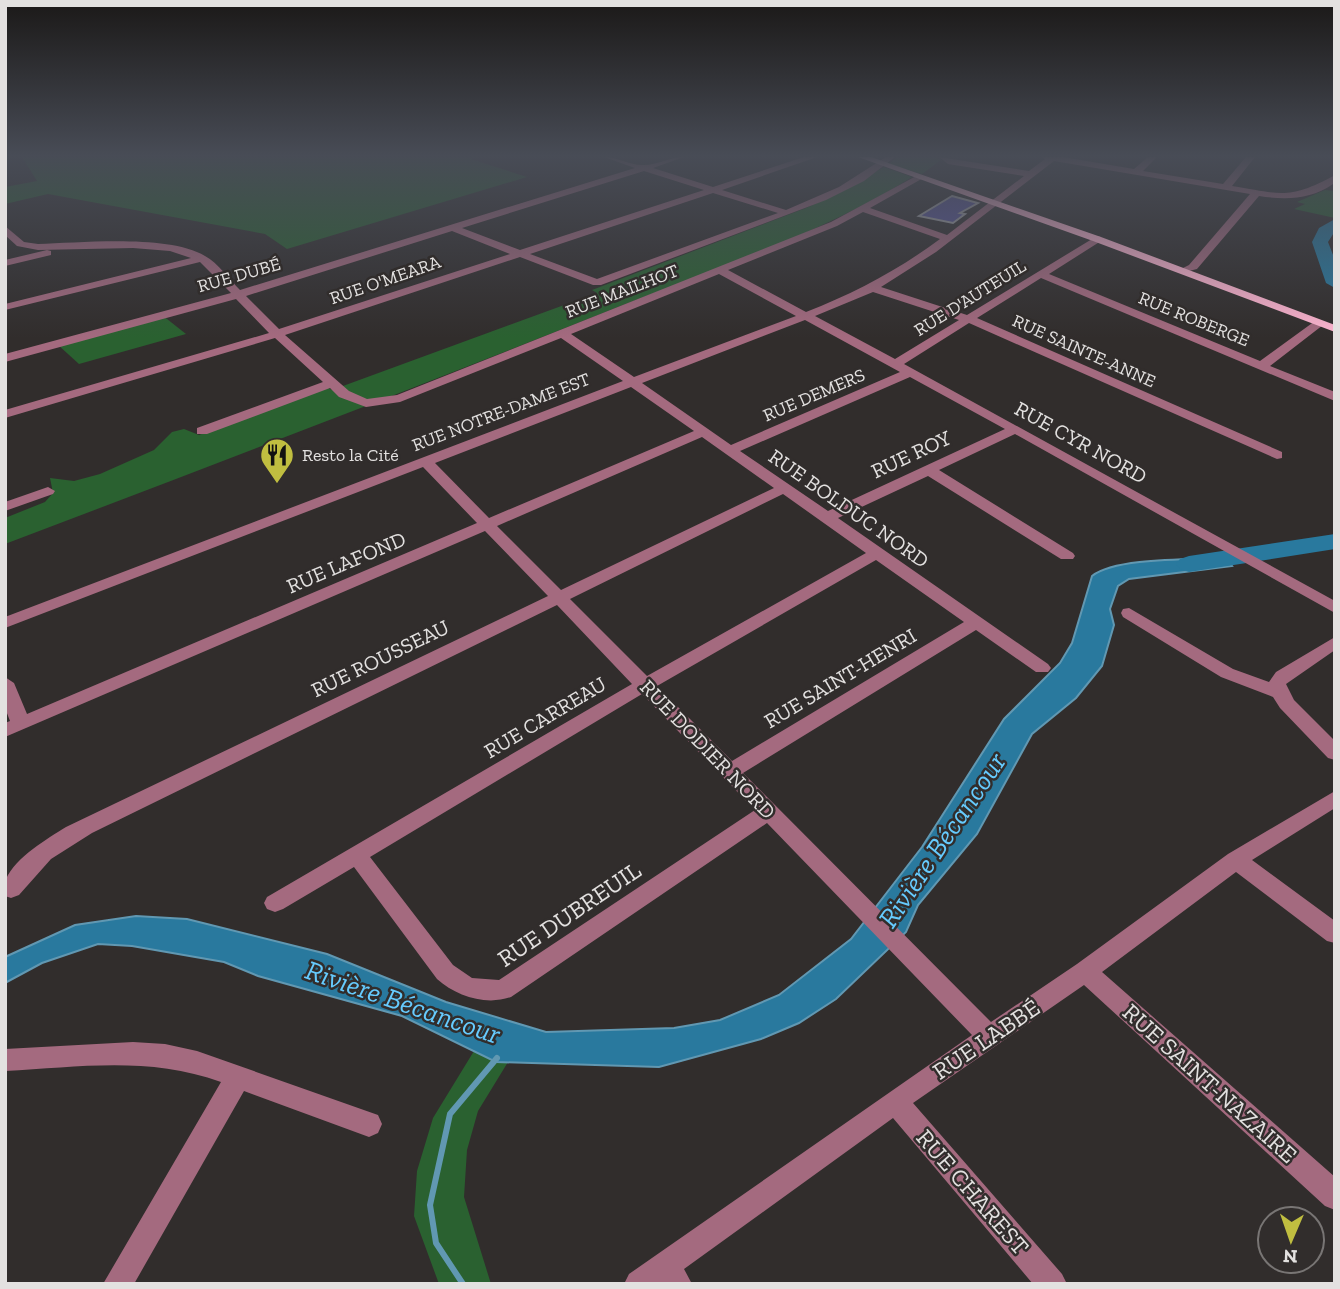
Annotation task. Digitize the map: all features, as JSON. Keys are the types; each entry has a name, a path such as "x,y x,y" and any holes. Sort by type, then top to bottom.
{"main road":[{"path":"1035,217 1335,329"}],"street":[{"name":"RUE DUBÉ","path":"5,358 237,295 488,217"},
{"name":"RUE O'MEARA","path":"5,414 277,334 628,217"},
{"path":"453,228 597,283 775,217"},
{"name":"RUE MAILHOT","path":"202,258 330,384 359,402 386,402 722,271 845,217"},
{"path":"887,217 946,238"},
{"name":"RUE NOTRE-DAME EST","path":"5,623 872,288 974,217"},
{"path":"1185,271 1192,267 1235,217"},
{"path":"5,229 20,244 68,248 134,245 171,248 202,258"},
{"name":"RUE D'AUTEUIL","path":"896,364 1097,239"},
{"path":"5,263 68,248"},
{"path":"5,307 202,258"},
{"name":"RUE CYR NORD","path":"722,271 911,372 1335,608"},
{"name":"RUE ROBERGE","path":"1040,274 1335,397"},
{"name":"RUE SAINTE-ANNE","path":"872,288 969,319 1277,455"},
{"path":"1262,366 1319,323"},
{"name":"RUE BOLDUC NORD","path":"562,332 1042,668"},
{"name":"RUE DEMERS","path":"730,450 911,372"},
{"path":"202,431 330,384"},
{"name":"RUE ROY","path":"826,518 1014,429"},
{"name":"RUE LAFOND","path":"13,728 703,432"},
{"name":"RUE DODIER NORD","path":"426,461 990,1037"},
{"path":"927,469 1067,556"},
{"name":"RUE ROUSSEAU","path":"11,889 25,869 39,856 55,843 85,827 785,488"},
{"path":"5,507 48,491"},
{"name":"RUE CARREAU","path":"275,902 644,685 877,553"},
{"path":"1129,613 1227,673 1280,693"},
{"name":"RUE SAINT-HENRI","path":"729,772 975,623"},
{"path":"1335,642 1282,676 1277,684 1287,704 1335,753"},
{"path":"5,683 13,728"},
{"name":"RUE LABBÉ","path":"639,1284 672,1275 895,1101 1086,971 1236,860 1335,798"},
{"name":"RUE DUBREUIL","path":"357,855 455,982 469,989 503,990 768,812"},
{"path":"1236,860 1335,934"},
{"name":"RUE SAINT-NAZAIRE","path":"1086,971 1335,1196"},
{"path":"5,1060 133,1053 197,1062 369,1124"},
{"path":"118,1284 238,1077"},
{"name":"RUE CHAREST","path":"895,1101 1052,1284"}],"green space":[{"path":"174,217 393,217 287,249 265,234"},
{"path":"782,217 839,217 758,253 5,544 5,518 45,502 53,493 50,478 74,481 100,474 154,450 172,432 184,429 199,435 327,387 332,390 597,293 592,290"},
{"path":"162,315 186,334 79,364 57,344"},
{"path":"474,1051 496,1061 508,1062 478,1111 467,1150 464,1197 491,1284 439,1284 414,1216 417,1171 433,1118"}],"water":[{"path":"1226,558 1232,566 1129,579 1118,586 1110,609 1114,625 1102,666 1076,698 1032,734 977,834 918,905 906,932 836,999 799,1023 761,1039 659,1067 496,1062 402,1016 258,976 224,962 132,946 98,944 42,963 5,983 5,957 75,925 136,916 187,919 327,954 446,1002 546,1032 674,1028 720,1020 779,995 851,939 922,847 1004,719 1060,663 1072,643 1092,576 1118,565 1136,562"}],"building":[{"path":"925,217 961,217 953,223"}],"waterway":[{"name":"Rivière Bécancour","path":"1335,224 1325,231 1320,242 1335,283"},
{"name":"Rivière Bécancour","path":"1189,564 1335,541"},
{"path":"463,1284 436,1243 430,1205 450,1114 497,1058"}],"place":[{"name":"Resto la Cité","path":"277,485"}]}
